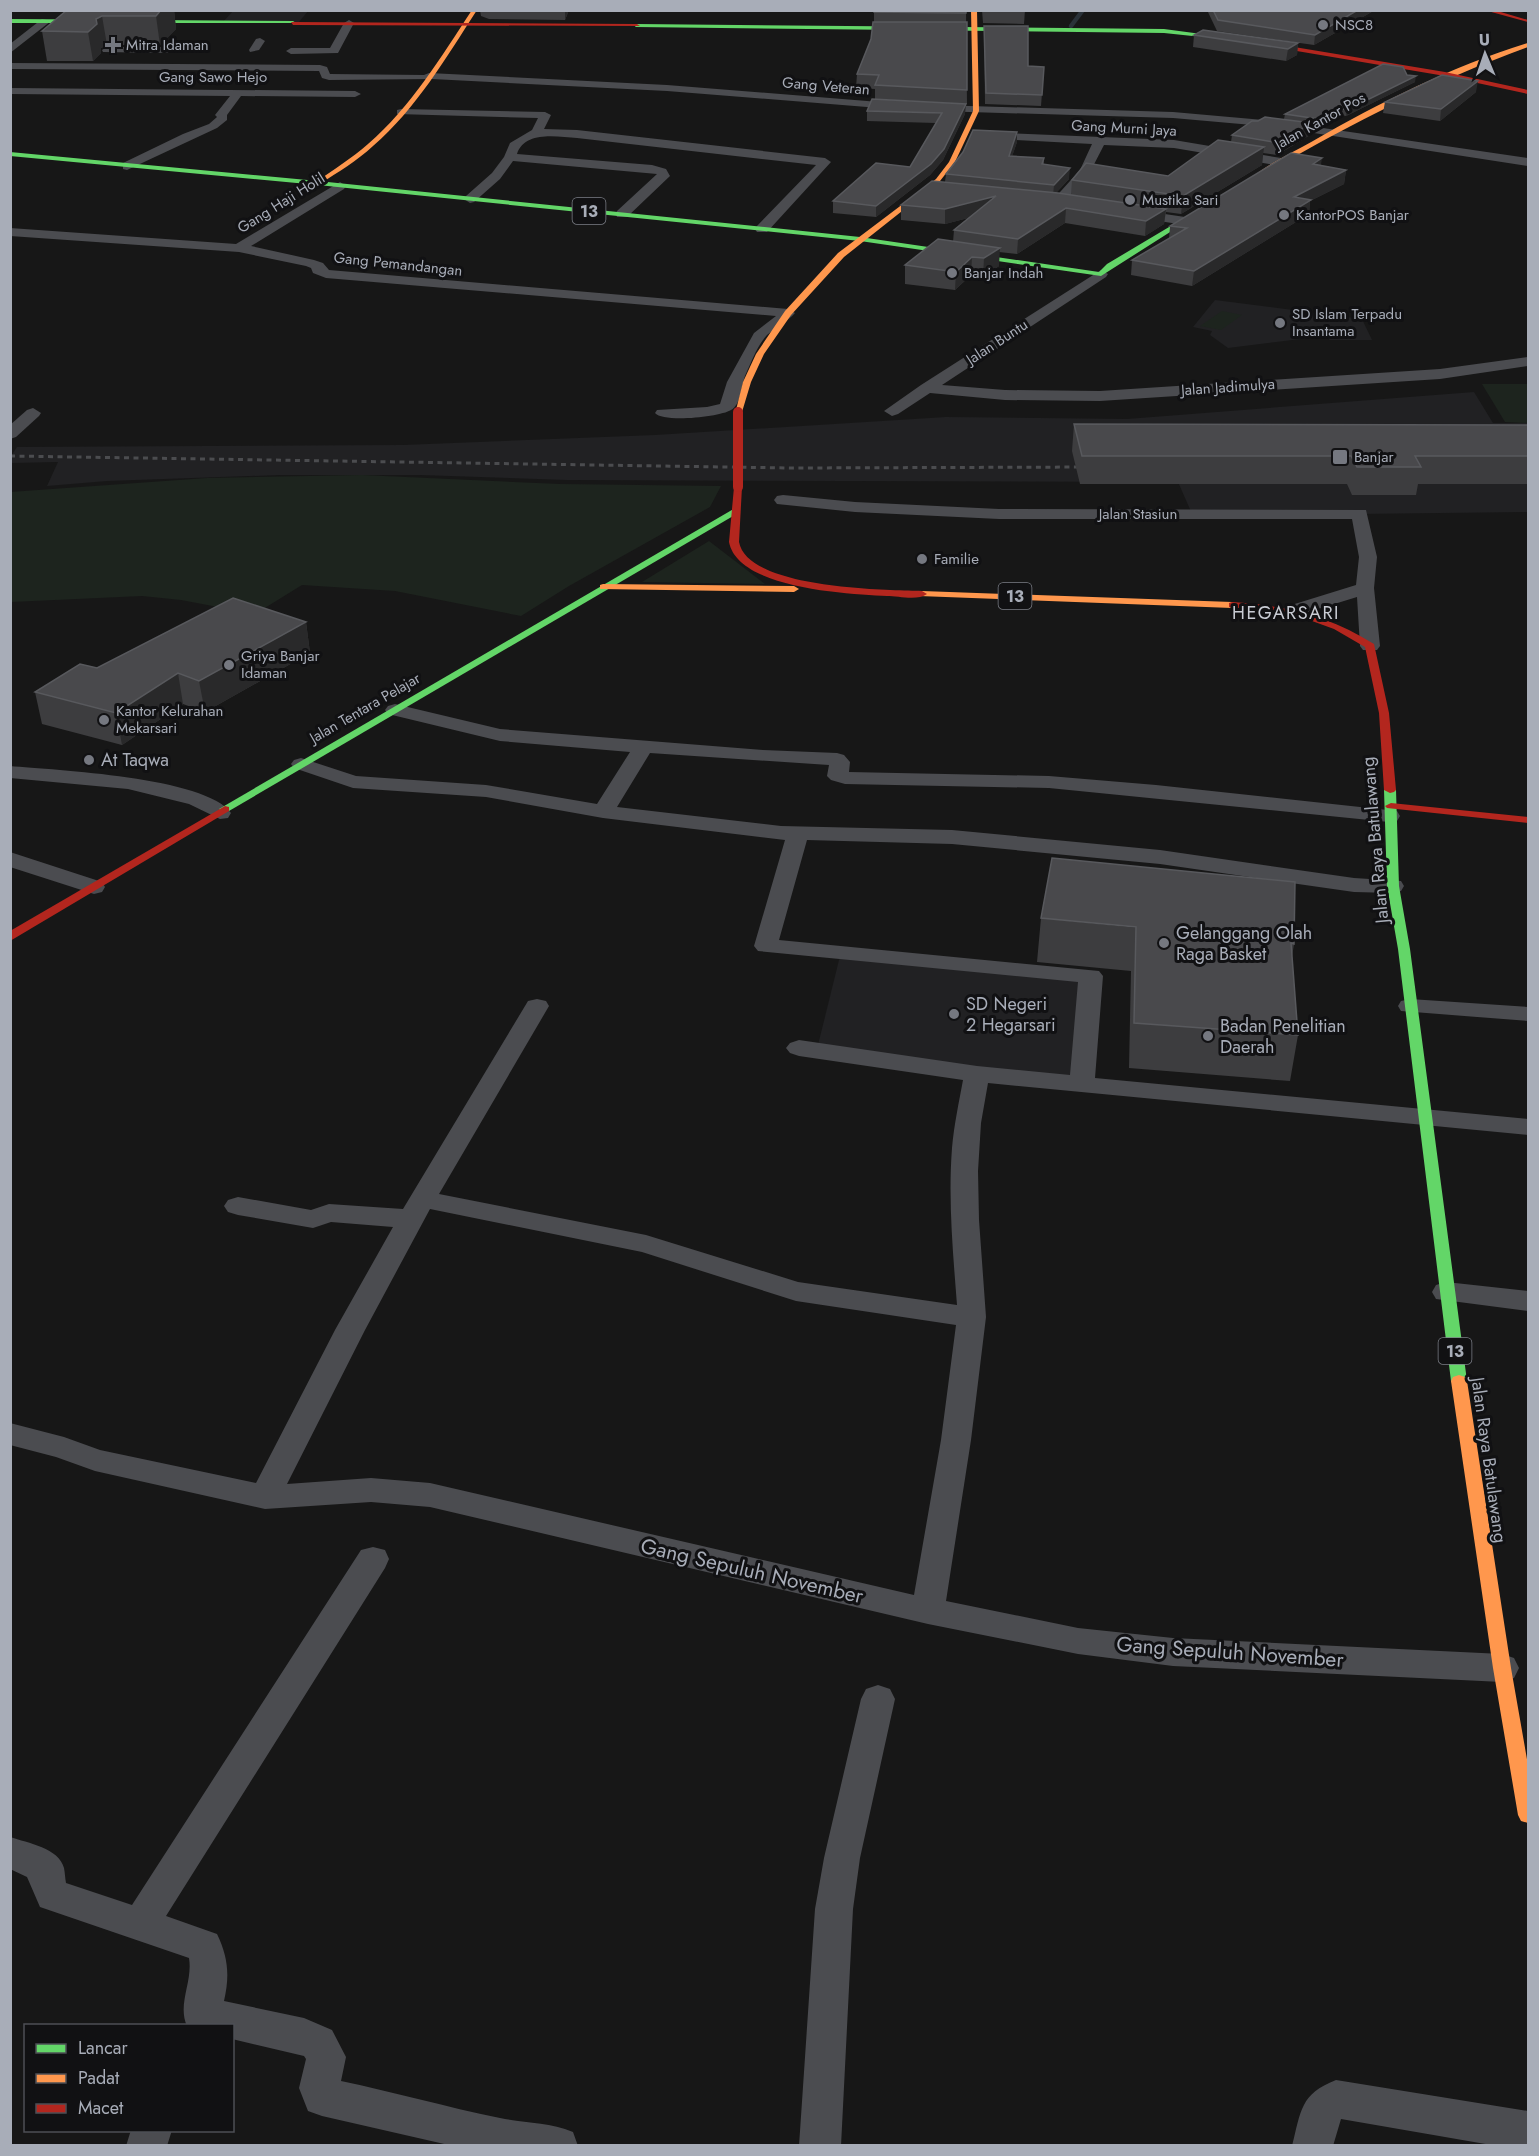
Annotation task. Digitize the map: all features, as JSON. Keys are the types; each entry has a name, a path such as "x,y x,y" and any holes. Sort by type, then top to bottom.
{"main road":[{"path":"10,154 318,183 365,150 400,112 409,94 429,77 475,10"},
{"name":"13","path":"974,10 976,111 952,162 938,180 841,255 787,315 760,354 747,382 738,412 738,487 734,545 745,560 767,573 856,592 1249,606 1292,611 1338,624 1370,646"},
{"path":"1486,10 1528,21"},
{"path":"10,21 975,28 1195,33 1445,74 1528,92"},
{"name":"Jalan Kantor Pos","path":"1246,183 1328,133 1445,74 1528,45"},
{"name":"13","path":"318,183 860,239"},
{"path":"860,239 1101,274 1216,202"},
{"name":"Jalan Tentara Pelajar","path":"10,937 737,510"},
{"path":"603,587 856,592"},
{"name":"Jalan Raya Batulawang","path":"1370,646 1384,713 1393,886 1404,950 1446,1292 1502,1668 1528,1815"},
{"path":"1390,811 1528,820"}],"street":[{"path":"10,50 46,21"},
{"path":"241,68 258,50 334,51 349,23"},
{"path":"88,68 106,50 180,52"},
{"name":"Gang Veteran","path":"10,66 320,68 328,77 429,77 667,88 976,111 1173,115 1275,124 1528,162"},
{"path":"10,90 56,68"},
{"name":"Gang Sawo Hejo","path":"10,90 92,93 368,94"},
{"path":"127,166 187,136 213,126 223,118 221,115 239,92"},
{"path":"400,112 545,115 537,132 514,146 510,158 496,176 470,199"},
{"path":"537,132 624,139 825,162 762,229"},
{"name":"Gang Murni Jaya","path":"964,135 1174,144 1281,162"},
{"path":"1057,202 1085,171 1099,142"},
{"path":"510,158 614,165 662,172 664,176 622,214"},
{"name":"Gang Haji Holil","path":"239,248 340,186"},
{"path":"925,189 947,191"},
{"path":"1115,210 1185,221"},
{"name":"Gang Pemandangan","path":"10,232 239,248 309,262 318,266 318,270 326,274 787,315"},
{"name":"Jalan Buntu","path":"892,411 1101,274"},
{"path":"663,413 708,412 726,407 748,354 761,333 787,315"},
{"name":"Jalan Jadimulya","path":"926,388 1005,395 1100,396 1440,374 1527,364"},
{"path":"10,434 33,413"},
{"name":"Jalan Stasiun","path":"783,500 865,509 942,512 1360,514 1368,557 1365,588 1370,646"},
{"path":"1292,611 1365,588"},
{"path":"395,710 500,735 837,759 840,762 838,776 845,778 1049,782 1390,811"},
{"path":"603,812 644,746"},
{"path":"301,764 353,782 486,791 603,812 798,833 952,837 1160,857 1354,885 1393,886"},
{"path":"10,772 128,783 196,799 220,813"},
{"path":"798,833 766,946 1091,976 1082,1083"},
{"path":"10,859 94,887"},
{"path":"265,1497 350,1330 416,1209 537,1005"},
{"path":"1410,1006 1528,1014"},
{"path":"799,1047 977,1074 1425,1115 1528,1127"},
{"path":"928,1611 956,1440 972,1317 966,1234 966,1168 968,1122 974,1101 977,1074"},
{"path":"238,1206 313,1219 329,1213 416,1209 646,1245 796,1291 972,1317"},
{"path":"1446,1292 1528,1301"},
{"name":"Gang Sepuluh November","path":"10,1434 64,1448 95,1460 265,1497 371,1490 430,1495 928,1611 1078,1641 1173,1652 1502,1668"},
{"path":"140,1925 373,1559"},
{"path":"820,2145 834,1909 842,1858 878,1699"},
{"path":"10,1853 35,1862 46,1869 46,1881 53,1895 203,1946 209,1956 208,1982 199,2020 225,2024"},
{"path":"234,2025 304,2036 318,2043 326,2057 319,2088 322,2097 402,2113 500,2142 558,2145"},
{"path":"1312,2145 1324,2107 1329,2101 1336,2099 1528,2131"}],"shaded area":[{"path":"233,11 308,11 299,22 223,22"},
{"name":"SD Islam Terpadu Insantama","path":"1215,300 1362,319 1372,340 1330,340 1325,336 1228,348 1210,335 1212,331 1193,327"},
{"path":"1222,311 1242,315 1221,330 1200,326"},
{"path":"1482,384 1528,384 1528,423 1505,422"},
{"path":"1474,392 1493,423 1528,423 1528,512 1193,516 1178,482 567,480 420,475 280,475 107,481 47,486 58,462 11,463 11,456 17,447 403,445 655,435 946,417 1127,419"},
{"path":"362,475 560,484 721,486 710,507 569,586 521,616 395,591 302,585 255,614 181,600 142,596 11,602 10,492 207,478"},
{"path":"709,541 765,584 642,582"},
{"name":"SD Negeri 2 Hegarsari","path":"840,956 1085,979 1075,1080 817,1049"}],"building":[{"path":"67,10 161,10 156,16 102,16 96,19 97,24 88,32 42,31"},
{"path":"874,10 966,10 966,13 874,12"},
{"path":"1213,10 1358,10 1315,35 1218,20"},
{"path":"873,22 967,22 967,90 875,85 879,75 857,74 871,39"},
{"path":"984,26 1028,26 1028,66 1044,67 1042,95 986,93"},
{"path":"1203,30 1298,43 1288,49 1194,35"},
{"path":"1383,64 1403,67 1407,75 1416,76 1347,110 1342,109 1325,120 1285,114"},
{"path":"1442,75 1478,81 1441,109 1385,102"},
{"path":"872,99 966,104 944,149 931,164 876,206 833,201 876,163 910,167 942,113 867,111"},
{"path":"1265,117 1312,123 1279,143 1232,135 1252,121"},
{"path":"973,130 1017,132 1009,156 1044,158 1042,164 1070,168 1054,185 946,174 963,152"},
{"path":"1218,140 1264,147 1183,196 1072,180 1086,163 1168,176"},
{"path":"1291,153 1322,158 1313,164 1346,170 1294,197 1311,200 1194,271 1132,260 1187,228 1170,226"},
{"path":"932,181 1058,193 1166,209 1146,221 1066,208 1018,239 954,230 996,196 945,209 901,205"},
{"path":"938,239 1000,248 984,258 972,257 956,272 905,265"},
{"path":"1074,424 1528,425 1528,456 1415,456 1421,467 1357,467 1351,456 1082,456"},
{"path":"233,598 306,622 199,681 178,673 116,713 35,692 80,664 97,668"},
{"path":"1052,858 1295,882 1294,944 1291,943 1298,1035 1134,1023 1136,927 1041,918"}],"waterway":[{"path":"1071,26 1083,10"}],"railway":[{"path":"10,456 790,468 1093,467"}],"traffic: fast":[{"path":"10,21 293,23"},
{"path":"637,26 1164,31 1221,37"},
{"path":"10,154 318,183"},
{"path":"318,183 860,239"},
{"path":"860,239 1101,274 1110,266 1208,206"},
{"path":"225,809 737,510"},
{"path":"1390,790 1393,886 1404,949 1459,1381"}],"traffic: slow":[{"path":"318,183 365,150 386,130 427,81 475,10"},
{"path":"738,412 747,382 760,354 788,313 841,255 938,180 952,162 976,111 974,10"},
{"path":"1257,176 1389,103 1457,72 1528,45"},
{"path":"603,587 794,589"},
{"path":"922,594 1232,605"},
{"path":"1459,1381 1502,1668 1528,1815"}],"traffic: jam":[{"path":"1486,10 1528,21"},
{"path":"293,23 637,26"},
{"path":"1221,37 1445,74 1528,92"},
{"path":"738,412 738,487"},
{"path":"738,487 734,542 746,562 766,573 820,587 922,594"},
{"path":"1232,605 1287,611 1321,620 1370,646 1384,713 1390,790"},
{"path":"1391,806 1528,820"},
{"path":"10,937 225,809"}],"place":[{"name":"NSC8","path":"1323,25"},
{"name":"Mitra Idaman","path":"113,45"},
{"name":"Mustika Sari","path":"1130,200"},
{"name":"KantorPOS Banjar","path":"1284,215"},
{"name":"Banjar Indah","path":"952,273"},
{"name":"SD Islam Terpadu Insantama","path":"1280,323"},
{"name":"Banjar","path":"1340,457"},
{"name":"Familie","path":"922,559"},
{"name":"Griya Banjar Idaman","path":"229,665"},
{"name":"Kantor Kelurahan Mekarsari","path":"104,720"},
{"name":"At Taqwa","path":"89,760"},
{"name":"Gelanggang Olah Raga Basket","path":"1164,943"},
{"name":"SD Negeri 2 Hegarsari","path":"954,1014"},
{"name":"Badan Penelitian Daerah","path":"1208,1036"}],"district":[{"name":"HEGARSARI","path":"1286,613"}]}
